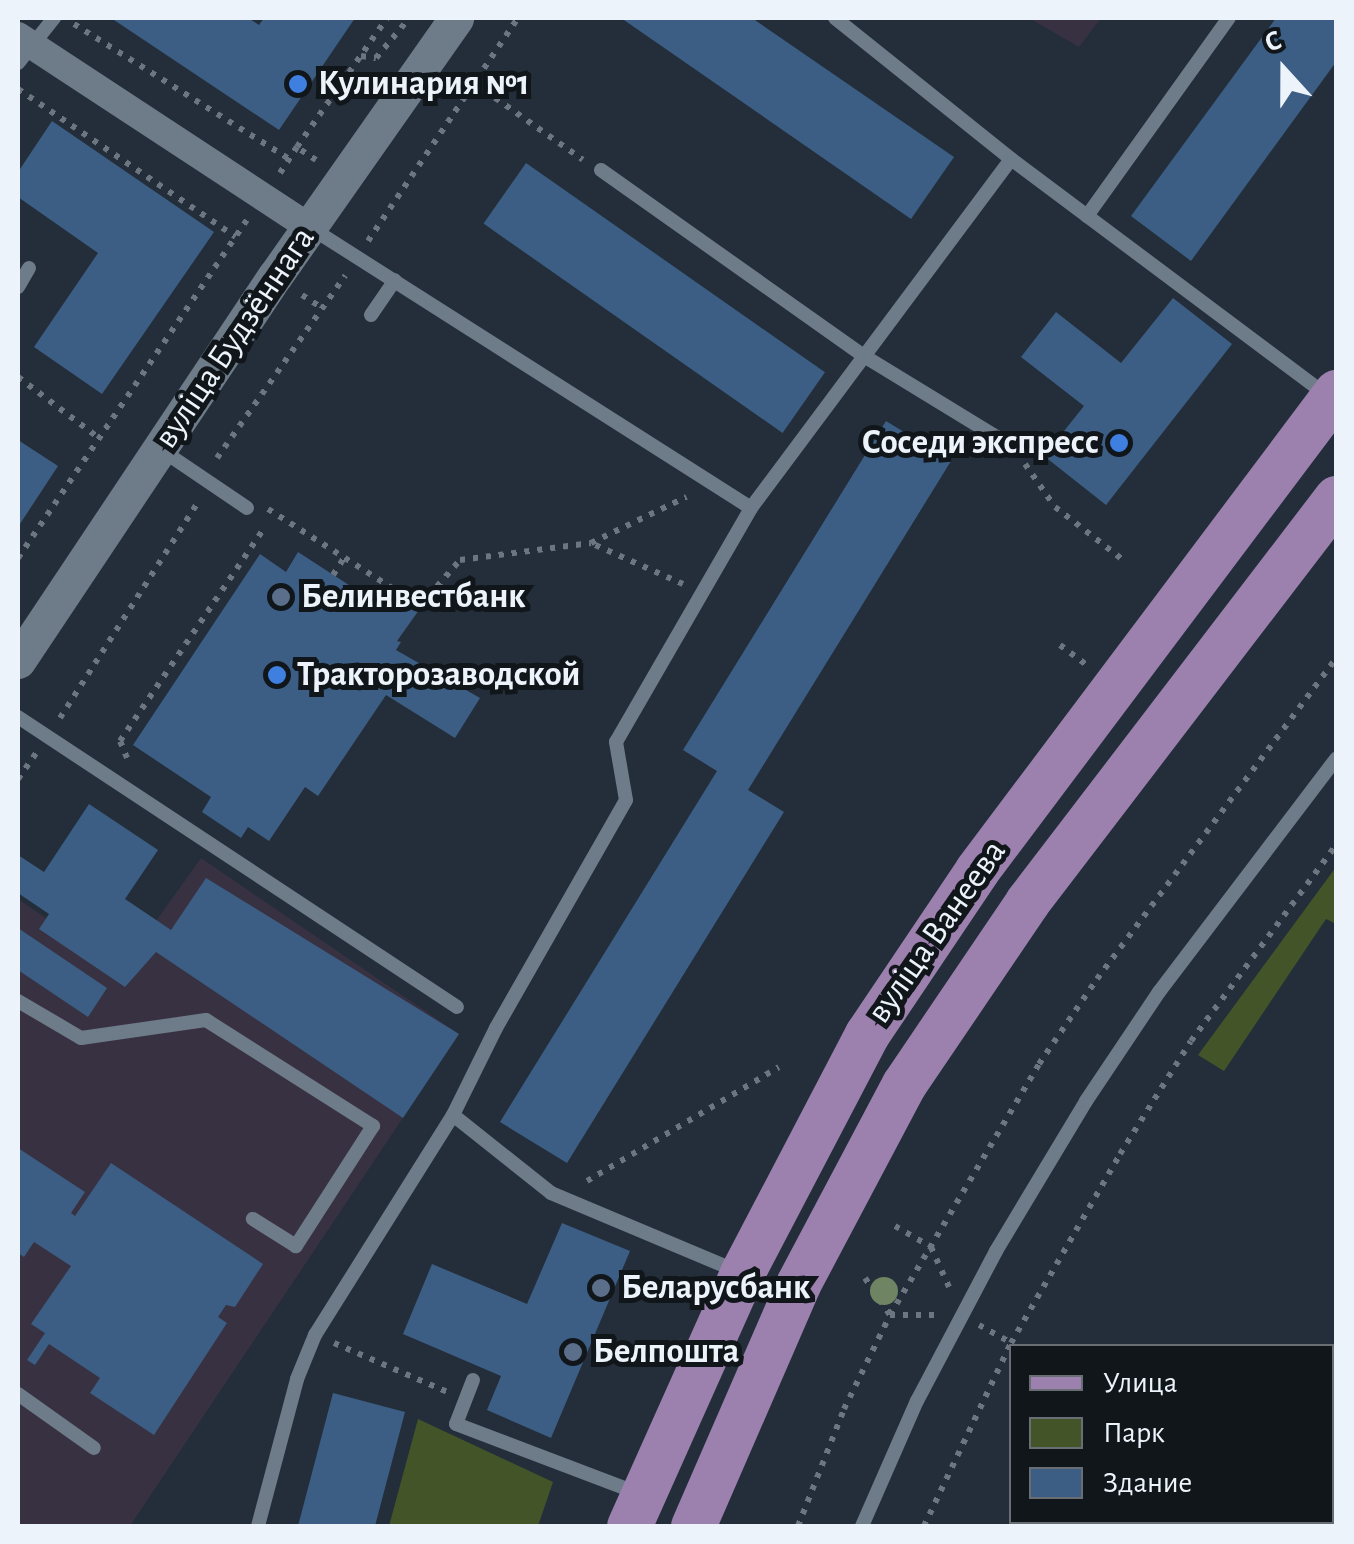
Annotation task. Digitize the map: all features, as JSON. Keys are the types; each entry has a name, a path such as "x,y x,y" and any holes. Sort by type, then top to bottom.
{"main road":[{"name":"вуліца Ванеева","path":"636,1511 742,1273 867,1034 1000,839 1334,395"},
{"name":"вуліца Ванеева","path":"693,1526 798,1284 904,1084 1027,902 1336,498"}],"street":[{"name":"вуліца Будзённага","path":"18,661 456,18"},
{"path":"22,48 310,228"}],"lane":[{"path":"22,48 54,18"},
{"path":"835,18 1011,160 1334,395"},
{"path":"1088,216 1229,18"},
{"path":"258,1526 296,1379 315,1335 453,1116 496,1028 626,800 616,742 750,508 1011,160"},
{"path":"601,170 864,356 1014,447"},
{"path":"310,228 750,508"},
{"path":"18,287 30,268"},
{"path":"371,316 395,280"},
{"path":"160,448 210,483 253,505"},
{"path":"18,717 458,1007"},
{"path":"862,1526 917,1401 962,1315 1086,1101 1159,992 1336,759"},
{"path":"18,1000 81,1038 206,1020 373,1126 296,1246 252,1219"},
{"path":"453,1116 562,1197 742,1273"},
{"path":"473,1380 456,1424 636,1511"},
{"path":"18,1394 94,1448"}],"path":[{"path":"63,18 290,159"},
{"path":"360,56 376,58 410,18"},
{"path":"18,778 210,483 212,466 518,18"},
{"path":"474,83 580,158"},
{"path":"18,89 236,237"},
{"path":"18,558 297,148"},
{"path":"18,378 99,438"},
{"path":"1014,447 1054,507 1123,560"},
{"path":"253,505 274,513 420,606 460,560 590,543 713,484"},
{"path":"131,767 120,741 274,513"},
{"path":"590,543 703,592"},
{"path":"333,575 344,558"},
{"path":"798,1526 844,1409 890,1314 1038,1064 1096,978 1336,658"},
{"path":"1011,1344 1120,1154 1191,1041 1336,845"},
{"path":"562,1197 779,1067"},
{"path":"895,1226 931,1247 962,1315"},
{"path":"924,1526 1009,1347"}],"shaded area":[{"path":"1029,18 1101,18 1079,47"},
{"path":"201,858 459,1034 130,1526 18,1526 18,899 121,970"}],"green space":[{"path":"1336,867 1336,924 1326,919 1224,1071 1198,1055"},
{"path":"418,1419 553,1482 538,1526 389,1526"}],"building":[{"path":"111,18 248,18 259,25 264,18 355,18 279,130"},
{"path":"621,18 752,18 954,157 911,219"},
{"path":"1276,18 1336,18 1336,62 1191,261 1131,216"},
{"path":"52,121 214,232 102,394 34,347 98,253 18,197 18,172"},
{"path":"526,163 825,372 783,433 484,224"},
{"path":"1173,298 1232,344 1106,505 1044,456 1084,406 1021,357 1056,312 1121,363"},
{"path":"886,421 951,461 748,790 784,812 567,1163 500,1122 717,771 683,750"},
{"path":"18,440 58,466 18,527"},
{"path":"298,552 375,602 386,587 419,610 397,641 401,642 396,650 480,698 455,738 386,695 318,796 305,787 269,841 248,827 241,838 202,812 211,797 133,745 260,554 286,572"},
{"path":"89,804 158,850 125,899 171,930 206,878 459,1034 403,1118 156,952 125,987 39,929 49,914 18,893 18,855 44,872"},
{"path":"18,928 107,988 88,1017 18,970"},
{"path":"18,1148 85,1192 71,1213 75,1216 111,1163 263,1264 235,1307 226,1305 218,1317 227,1323 154,1435 90,1393 100,1378 49,1344 35,1365 27,1360 45,1333 31,1324 71,1266 34,1242 24,1257 18,1253"},
{"path":"562,1223 630,1251 551,1438 487,1410 501,1376 403,1334 432,1264 527,1304"},
{"path":"333,1393 405,1412 375,1526 298,1526"}],"place":[{"name":"Кулинария №1","path":"298,84"},
{"name":"Соседи экспресс","path":"1119,443"},
{"name":"Белинвестбанк","path":"281,597"},
{"name":"Тракторозаводской","path":"277,675"},
{"name":"Беларусбанк","path":"601,1288"},
{"name":"Белпошта","path":"573,1352"}]}
